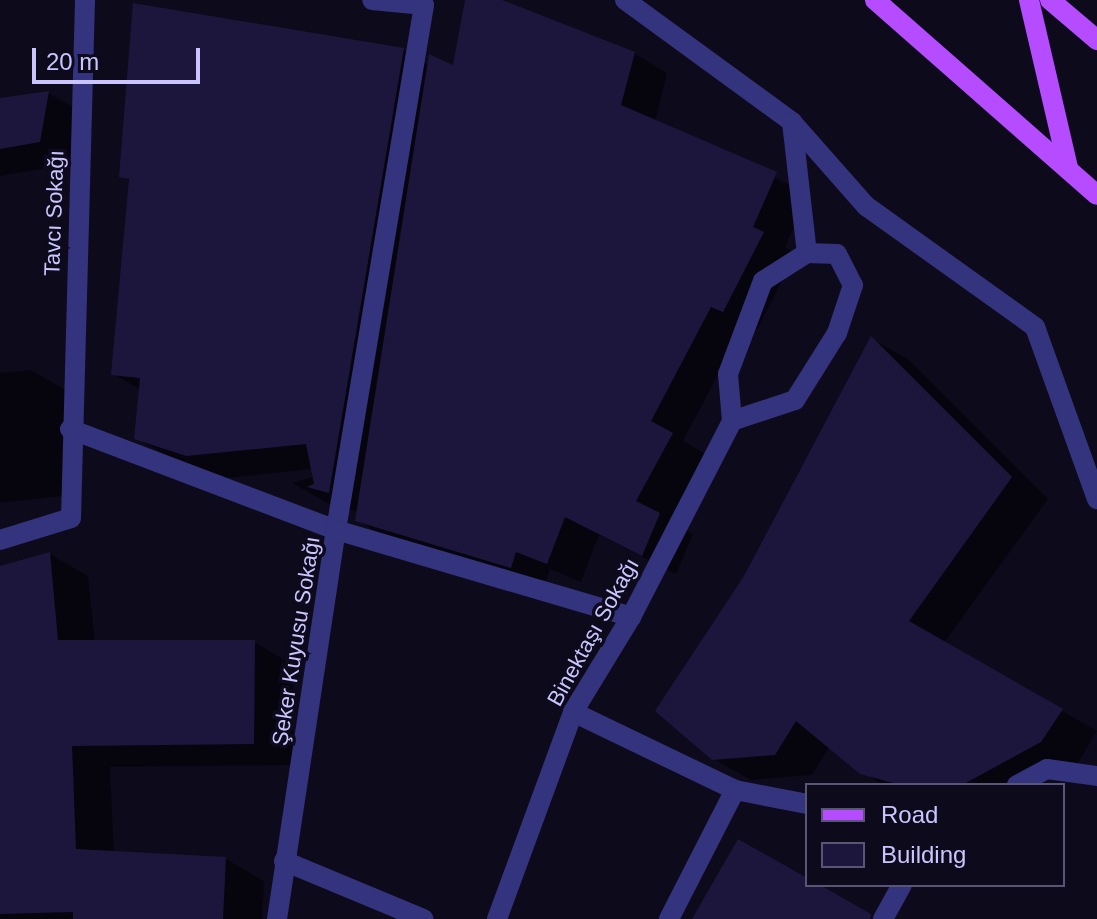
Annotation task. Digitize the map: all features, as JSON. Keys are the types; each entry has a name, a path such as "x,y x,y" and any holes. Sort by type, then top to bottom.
{"main road":[{"path":"875,0 1097,195"},
{"path":"1029,0 1068,167"},
{"path":"1050,0 1097,40"}],"street":[{"name":"Tavcı Sokağı","path":"0,540 71,518 70,429 85,0"},
{"path":"70,429 336,530 425,2 372,0"},
{"path":"625,0 792,122 866,206 1035,327 1097,499"},
{"path":"792,122 807,253"},
{"path":"807,253 837,254 853,285 837,333 795,400 732,421 728,374 745,320 763,281 807,253"},
{"name":"Binektaşı Sokağı","path":"497,919 573,712 631,617 732,421"},
{"name":"Şeker Kuyusu Sokağı","path":"277,919 336,530 631,617"},
{"path":"573,712 735,790 805,804"},
{"path":"1021,783 1047,769 1097,776"},
{"path":"669,919 735,790"},
{"path":"284,861 423,919"},
{"path":"883,919 901,887"}],"building":[{"path":"465,0 502,0 635,52 621,105 777,172 753,227 764,232 723,312 711,307 651,421 673,433 636,501 660,513 642,556 565,517 547,564 516,552 511,568 355,521 429,54 453,65"},
{"path":"133,3 404,48 329,493 307,487 314,484 306,444 186,456 134,439 140,378 111,375 129,179 119,177"},
{"path":"49,91 40,142 0,149 0,98"},
{"path":"871,336 1012,477 909,621 1063,709 1041,742 966,783 894,783 860,774 796,721 775,755 712,760 655,711 744,576"},
{"path":"50,552 58,640 255,640 254,744 72,746 76,849 226,857 223,919 73,919 73,912 0,914 0,566"},
{"path":"738,839 805,877 805,887 824,887 871,914 870,919 692,919"}]}
